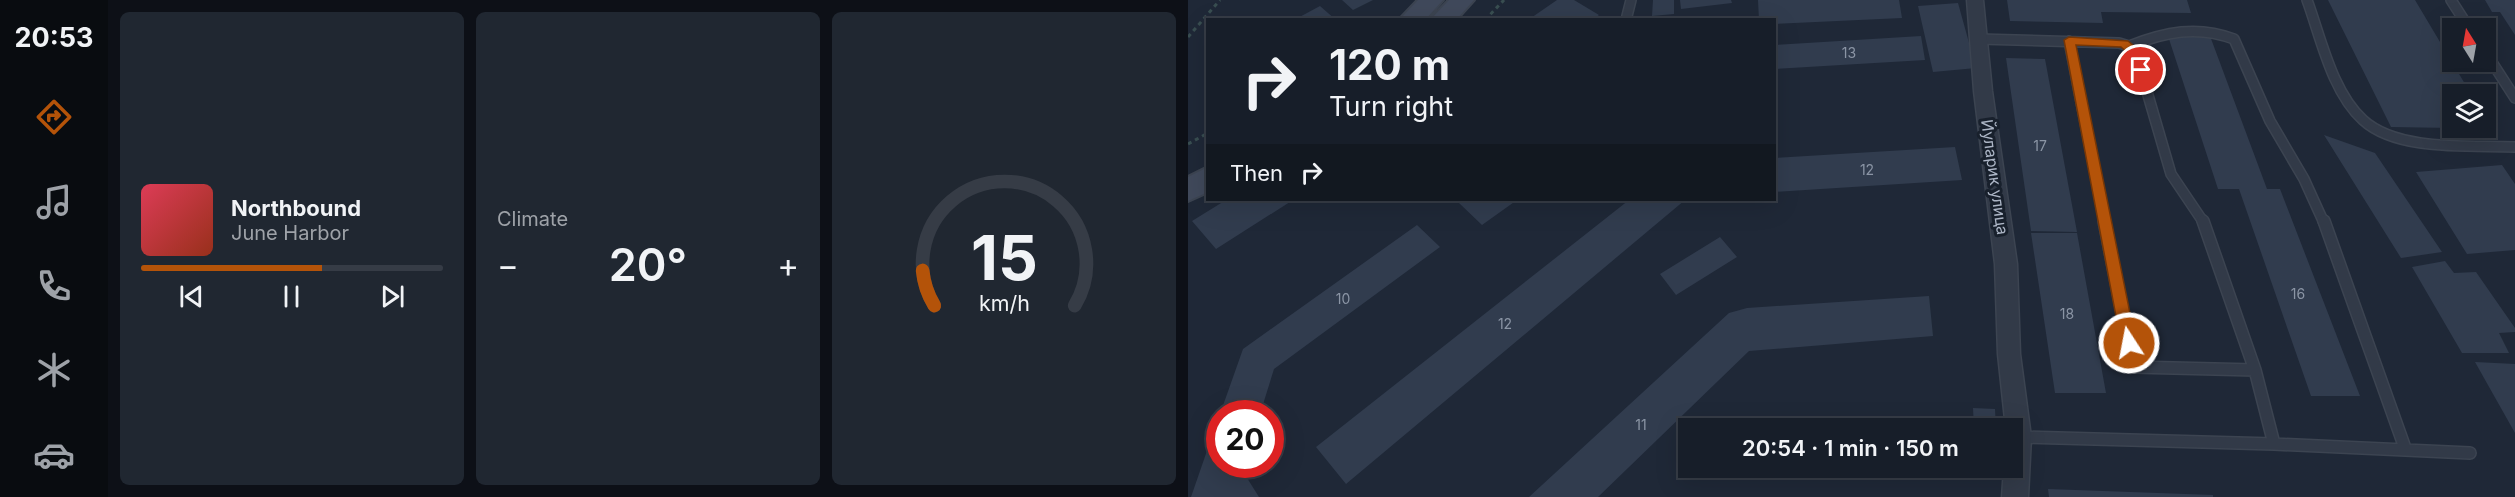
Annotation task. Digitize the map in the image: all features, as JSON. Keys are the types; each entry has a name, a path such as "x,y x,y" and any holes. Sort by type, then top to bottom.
{"main road":[{"path":"1412,18 1432,0"},
{"path":"1443,18 1463,0"},
{"path":"1188,167 1206,157"},
{"path":"1188,190 1206,179"}],"street":[{"name":"Йуларик улица","path":"1975,0 1983,91 2006,264 2009,354 2017,418"},
{"name":"Йуларик улица","path":"2014,497 2016,478"}],"lane":[{"path":"1626,18 1631,0"},
{"path":"2307,0 2335,75 2363,121 2383,133 2411,140 2515,147"},
{"path":"2451,0 2463,18"},
{"path":"2129,46 2151,36 2176,31 2221,33 2234,39 2270,121 2304,179 2324,222 2405,448"},
{"path":"1979,39 2119,42 2129,46 2136,54 2170,174 2206,225 2255,370 2274,444"},
{"path":"2069,40 2133,367 2255,370"},
{"path":"2496,69 2515,98"},
{"path":"2023,437 2405,448 2470,453"}],"path":[{"path":"1188,37 1220,0"},
{"path":"1487,18 1504,0"},
{"path":"1188,144 1206,134"}],"building":[{"path":"1342,0 1373,0 1353,10"},
{"path":"1557,0 1574,0 1599,15 1595,18 1531,18"},
{"path":"1653,0 1674,0 1674,14 1652,16"},
{"path":"1680,0 1731,0 1732,3 1681,9"},
{"path":"1758,0 1899,0 1902,18 1776,24 1776,18 1759,18"},
{"path":"2007,0 2187,0 2191,13 2101,12 2103,23 2010,21"},
{"path":"2328,0 2415,0 2442,45 2442,72 2458,72 2465,84 2442,84 2442,128 2391,127"},
{"path":"2485,0 2515,0 2515,35 2500,12 2492,12"},
{"path":"1958,3 1976,68 1933,72 1918,6"},
{"path":"1320,6 1334,18 1298,18"},
{"path":"1921,36 1925,60 1776,69 1776,45"},
{"path":"2168,36 2210,36 2267,189 2280,189 2360,396 2311,396 2239,189 2218,189"},
{"path":"2006,58 2045,59 2077,232 2031,231"},
{"path":"2324,135 2375,153 2442,252 2401,258"},
{"path":"1955,147 1962,180 1776,192 1776,158"},
{"path":"2502,165 2515,184 2515,250 2467,254 2416,172"},
{"path":"1224,201 1291,201 1216,249 1192,221"},
{"path":"1462,201 1516,201 1482,225 1459,203"},
{"path":"1628,201 1684,201 1346,484 1316,447"},
{"path":"1417,225 1440,247 1274,369 1264,400 1225,400 1243,349"},
{"path":"2031,233 2077,233 2106,393 2055,393"},
{"path":"1720,237 1737,257 1676,295 1660,274"},
{"path":"2445,261 2454,273 2476,272 2515,328 2515,332 2499,333 2509,353 2462,353 2412,267"},
{"path":"1929,296 1933,336 1749,351 1598,497 1529,497 1729,313 1747,308"},
{"path":"2475,362 2515,364 2515,433"},
{"path":"1973,408 1995,409 1995,418 1973,418"},
{"path":"1206,454 1206,478 1247,478 1259,497 1191,497"},
{"path":"2000,478 2000,480 1976,479"},
{"path":"2048,489 2213,495 2213,497 2049,497"}],"route":[{"path":"2129,343 2069,40 2119,42 2129,46 2136,54 2141,70"}]}
